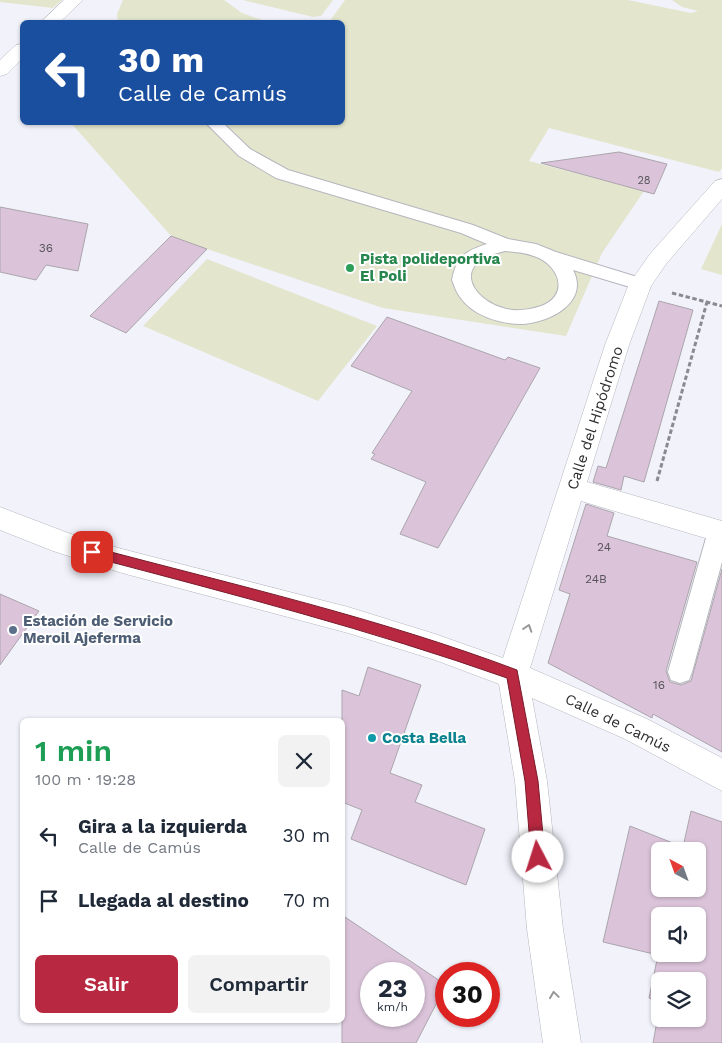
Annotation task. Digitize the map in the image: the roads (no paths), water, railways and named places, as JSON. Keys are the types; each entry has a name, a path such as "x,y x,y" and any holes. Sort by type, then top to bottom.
{"street":[{"path":"52,20 74,0"},
{"path":"0,70 20,51"},
{"name":"Calle del Hipódromo","path":"513,674 618,345 640,284 670,245 722,186"},
{"path":"572,488 721,531"},
{"name":"Calle de Camús","path":"0,518 63,543 122,561 348,620 513,674 636,729 722,775"},
{"path":"513,674 531,781 545,929 562,1043"}],"lane":[{"path":"215,125 237,148 266,167 323,187 467,229 505,245"},
{"path":"551,256 561,266 567,277 568,288 563,299 554,308 540,314 523,317 506,316 490,312 476,304 465,294 461,283 461,272 466,261 476,253 490,247 505,245 522,246 538,250 551,256 640,284"},
{"path":"680,672 721,531"}],"place":[{"name":"Pista polideportiva El Poli","path":"350,268"},
{"name":"Estación de Servicio Meroil Ajeferma","path":"13,630"},
{"name":"Costa Bella","path":"372,738"}]}
